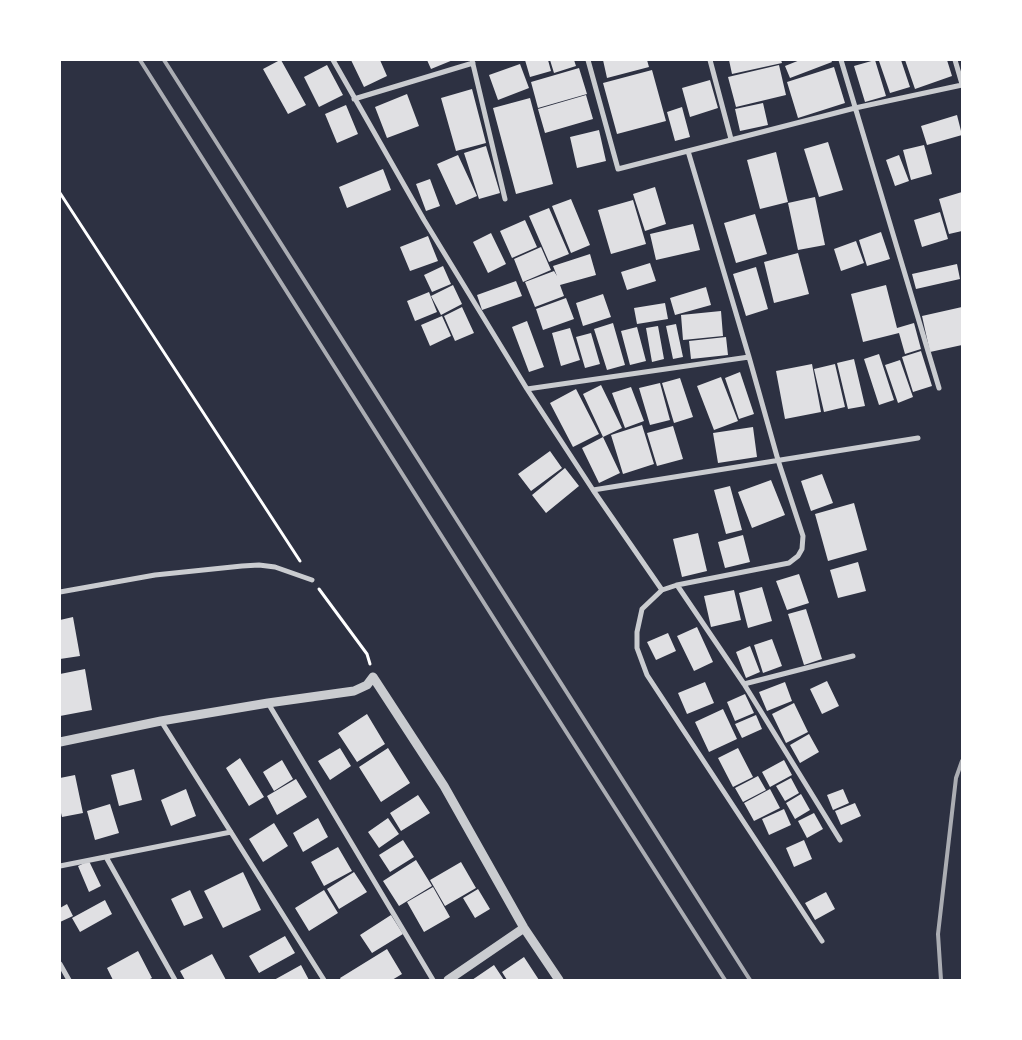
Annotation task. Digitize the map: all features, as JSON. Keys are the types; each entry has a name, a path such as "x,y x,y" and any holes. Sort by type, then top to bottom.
{"street":[{"path":"333,60 424,220 526,389 662,590"},
{"path":"588,60 618,169 855,108 962,85 955,60"},
{"path":"710,60 731,139"},
{"path":"841,60 939,388"},
{"path":"354,99 472,62 504,199"},
{"path":"688,151 778,460 803,536 802,549 798,556 789,563 677,585 662,590 642,609 637,632 637,648 647,675 822,941"},
{"path":"526,389 749,357"},
{"path":"593,490 918,438"},
{"path":"60,592 155,575 259,565 275,567 312,580"},
{"path":"677,585 744,684 840,840"},
{"path":"744,684 853,656"},
{"path":"60,742 161,721 354,691 367,685 373,677 444,786 524,928 559,980"},
{"path":"268,703 433,980"},
{"path":"161,721 324,980"},
{"path":"60,866 230,832"},
{"path":"106,857 175,980"},
{"path":"448,980 524,928"},
{"path":"60,964 69,980"}],"path":[{"path":"60,193 312,580 367,654 373,677"}],"building":[{"path":"280,60 306,105 288,114 263,69"},
{"path":"351,60 380,60 387,76 364,87"},
{"path":"427,60 453,60 431,69"},
{"path":"525,60 548,60 551,71 530,77"},
{"path":"550,60 574,60 576,66 554,73"},
{"path":"603,60 647,60 649,67 607,78"},
{"path":"729,60 781,60 782,63 732,74"},
{"path":"800,60 831,60 832,62 790,78 785,66"},
{"path":"875,60 886,96 865,102 854,66"},
{"path":"901,60 910,87 890,93 879,61"},
{"path":"905,60 947,60 952,76 915,89"},
{"path":"520,64 529,88 498,100 489,75"},
{"path":"327,65 343,95 319,107 304,77"},
{"path":"779,65 786,95 736,107 728,77"},
{"path":"834,67 845,103 798,118 787,82"},
{"path":"579,68 587,94 538,108 531,82"},
{"path":"652,70 666,121 617,134 603,83"},
{"path":"710,80 718,108 690,117 682,88"},
{"path":"472,89 486,143 456,151 441,98"},
{"path":"407,94 419,126 387,138 375,107"},
{"path":"586,95 593,119 545,133 538,109"},
{"path":"530,98 553,184 516,194 493,108"},
{"path":"763,103 768,125 740,131 735,109"},
{"path":"346,105 358,134 337,143 325,114"},
{"path":"682,107 690,137 675,141 667,112"},
{"path":"957,115 962,135 927,145 921,126"},
{"path":"599,130 606,161 577,168 570,137"},
{"path":"828,142 843,190 819,197 804,149"},
{"path":"924,145 932,174 911,180 903,150"},
{"path":"486,146 500,193 479,199 464,153"},
{"path":"776,152 788,202 760,209 747,160"},
{"path":"458,155 477,196 456,205 437,164"},
{"path":"899,155 909,181 895,186 886,160"},
{"path":"383,169 391,190 347,208 339,187"},
{"path":"430,179 440,206 426,211 416,184"},
{"path":"655,187 666,224 645,231 633,194"},
{"path":"962,192 962,231 949,234 939,199"},
{"path":"815,197 825,245 798,250 788,203"},
{"path":"571,199 590,245 571,253 552,206"},
{"path":"633,200 646,244 611,254 598,210"},
{"path":"549,208 569,254 549,262 529,216"},
{"path":"940,212 948,239 922,247 914,220"},
{"path":"755,214 767,254 736,263 724,223"},
{"path":"525,220 537,247 512,258 500,231"},
{"path":"693,224 700,250 656,260 650,234"},
{"path":"881,232 890,259 867,266 859,240"},
{"path":"491,233 506,264 488,273 473,242"},
{"path":"428,236 438,261 410,271 400,247"},
{"path":"856,241 864,263 841,271 834,249"},
{"path":"541,247 551,270 523,282 514,259"},
{"path":"798,253 809,294 774,303 764,262"},
{"path":"590,254 596,275 560,285 564,296 535,307 525,282 554,271 557,276 553,266"},
{"path":"650,263 656,281 627,290 621,272"},
{"path":"957,264 960,279 916,289 912,274"},
{"path":"443,266 451,284 432,292 424,275"},
{"path":"756,267 768,309 746,316 733,274"},
{"path":"516,281 522,296 482,310 477,295"},
{"path":"453,285 462,304 441,315 431,296"},
{"path":"886,285 897,328 914,323 921,349 905,354 899,333 863,342 851,294"},
{"path":"706,287 711,305 675,315 670,298"},
{"path":"429,292 437,312 415,321 407,301"},
{"path":"603,294 611,317 583,326 576,303"},
{"path":"566,298 574,319 543,330 536,309"},
{"path":"665,303 668,319 637,324 634,308"},
{"path":"462,307 474,333 455,341 444,316"},
{"path":"962,307 962,345 930,352 922,316"},
{"path":"721,311 723,336 683,340 681,315"},
{"path":"442,316 451,336 430,346 421,325"},
{"path":"527,321 544,367 529,372 512,327"},
{"path":"613,323 625,365 607,370 594,329"},
{"path":"676,324 683,357 673,359 666,326"},
{"path":"658,326 664,359 652,362 646,328"},
{"path":"637,327 646,361 630,365 621,331"},
{"path":"570,328 580,360 561,366 552,333"},
{"path":"591,333 600,364 585,368 576,337"},
{"path":"726,337 728,355 691,359 689,341"},
{"path":"921,351 932,386 913,392 902,357"},
{"path":"879,354 894,400 879,405 864,359"},
{"path":"854,359 865,406 848,409 837,363"},
{"path":"900,360 913,397 898,403 885,365"},
{"path":"812,364 821,412 785,419 776,371"},
{"path":"835,364 845,407 824,412 814,369"},
{"path":"740,372 754,414 739,419 725,378"},
{"path":"721,377 738,421 714,430 697,386"},
{"path":"680,378 693,417 674,423 662,383"},
{"path":"660,383 670,420 650,425 639,388"},
{"path":"601,385 622,428 603,437 583,394"},
{"path":"631,387 644,421 625,428 612,393"},
{"path":"576,389 599,434 573,447 550,403"},
{"path":"642,425 654,464 623,474 611,435"},
{"path":"673,426 683,459 657,466 647,433"},
{"path":"753,427 757,457 718,463 713,433"},
{"path":"603,437 620,473 599,483 582,448"},
{"path":"550,451 562,468 531,491 518,474"},
{"path":"565,468 579,486 546,513 532,495"},
{"path":"822,474 833,503 811,511 801,481"},
{"path":"771,480 785,515 752,528 738,492"},
{"path":"730,486 742,530 726,534 714,490"},
{"path":"854,503 867,550 828,561 815,514"},
{"path":"698,533 707,571 682,577 673,539"},
{"path":"743,535 750,562 725,568 718,542"},
{"path":"858,562 866,591 838,598 830,570"},
{"path":"799,574 809,603 787,610 776,581"},
{"path":"762,587 772,621 748,628 739,593"},
{"path":"734,590 741,620 711,627 704,596"},
{"path":"806,609 822,659 804,665 788,614"},
{"path":"73,617 80,656 60,659 60,620"},
{"path":"697,627 713,662 694,671 677,636"},
{"path":"668,633 676,651 656,660 647,642"},
{"path":"772,639 782,666 763,673 754,645"},
{"path":"750,646 760,672 746,678 736,652"},
{"path":"85,669 92,710 60,716 60,674"},
{"path":"827,681 839,706 822,714 810,689"},
{"path":"705,682 714,703 687,714 678,693"},
{"path":"785,682 792,701 767,711 759,692"},
{"path":"745,694 754,713 735,721 727,702"},
{"path":"794,703 808,732 786,743 772,714"},
{"path":"723,709 737,739 709,752 695,722"},
{"path":"367,714 385,744 357,762 338,733"},
{"path":"756,715 762,729 742,738 735,724"},
{"path":"809,734 819,752 800,763 790,745"},
{"path":"340,748 351,766 330,780 318,761"},
{"path":"388,748 410,783 381,802 359,767"},
{"path":"738,748 753,777 733,787 718,758"},
{"path":"240,758 264,797 249,806 226,768"},
{"path":"282,760 293,779 274,791 263,772"},
{"path":"784,760 792,775 770,787 762,772"},
{"path":"134,769 142,800 119,806 111,775"},
{"path":"75,775 83,813 62,817 60,809 60,778"},
{"path":"758,776 766,790 743,802 735,788"},
{"path":"791,778 799,793 785,801 776,786"},
{"path":"296,779 307,797 277,815 267,796"},
{"path":"186,789 196,816 171,826 161,800"},
{"path":"770,789 780,808 754,821 744,803"},
{"path":"843,789 849,803 833,810 827,795"},
{"path":"801,794 810,810 795,819 786,803"},
{"path":"418,795 430,813 401,831 390,813"},
{"path":"855,803 861,816 841,825 835,811"},
{"path":"110,804 119,833 95,840 87,811"},
{"path":"784,809 791,825 769,835 762,819"},
{"path":"814,813 823,829 807,838 798,821"},
{"path":"318,818 328,837 303,852 293,833"},
{"path":"388,818 399,834 379,848 368,832"},
{"path":"274,823 288,846 263,862 249,839"},
{"path":"403,840 414,857 390,872 379,855"},
{"path":"804,840 812,859 794,867 786,848"},
{"path":"338,847 352,871 324,886 311,862"},
{"path":"416,860 432,886 399,906 383,881"},
{"path":"89,861 101,886 89,892 78,866"},
{"path":"461,862 476,888 445,906 430,880"},
{"path":"243,872 261,910 223,928 204,891"},
{"path":"354,872 367,892 339,909 327,889"},
{"path":"433,887 450,917 424,932 407,902"},
{"path":"478,889 490,909 475,918 463,898"},
{"path":"190,890 203,918 184,926 171,899"},
{"path":"324,890 338,913 309,931 295,908"},
{"path":"826,892 835,909 815,920 805,903"},
{"path":"105,900 112,914 80,932 72,918"},
{"path":"67,904 73,916 60,922 60,908"},
{"path":"391,915 403,934 372,953 360,935"},
{"path":"285,936 295,953 259,973 249,956"},
{"path":"387,949 402,974 392,980 341,980 340,978"},
{"path":"138,951 152,978 148,980 113,980 107,968"},
{"path":"212,954 226,980 185,980 180,971"},
{"path":"524,957 539,980 507,980 502,972"},
{"path":"301,965 309,980 274,980"},
{"path":"494,965 504,980 472,980"}],"railway":[{"path":"140,60 725,980"},
{"path":"164,60 750,980"},
{"path":"941,980 938,934 956,778 962,761"}]}
